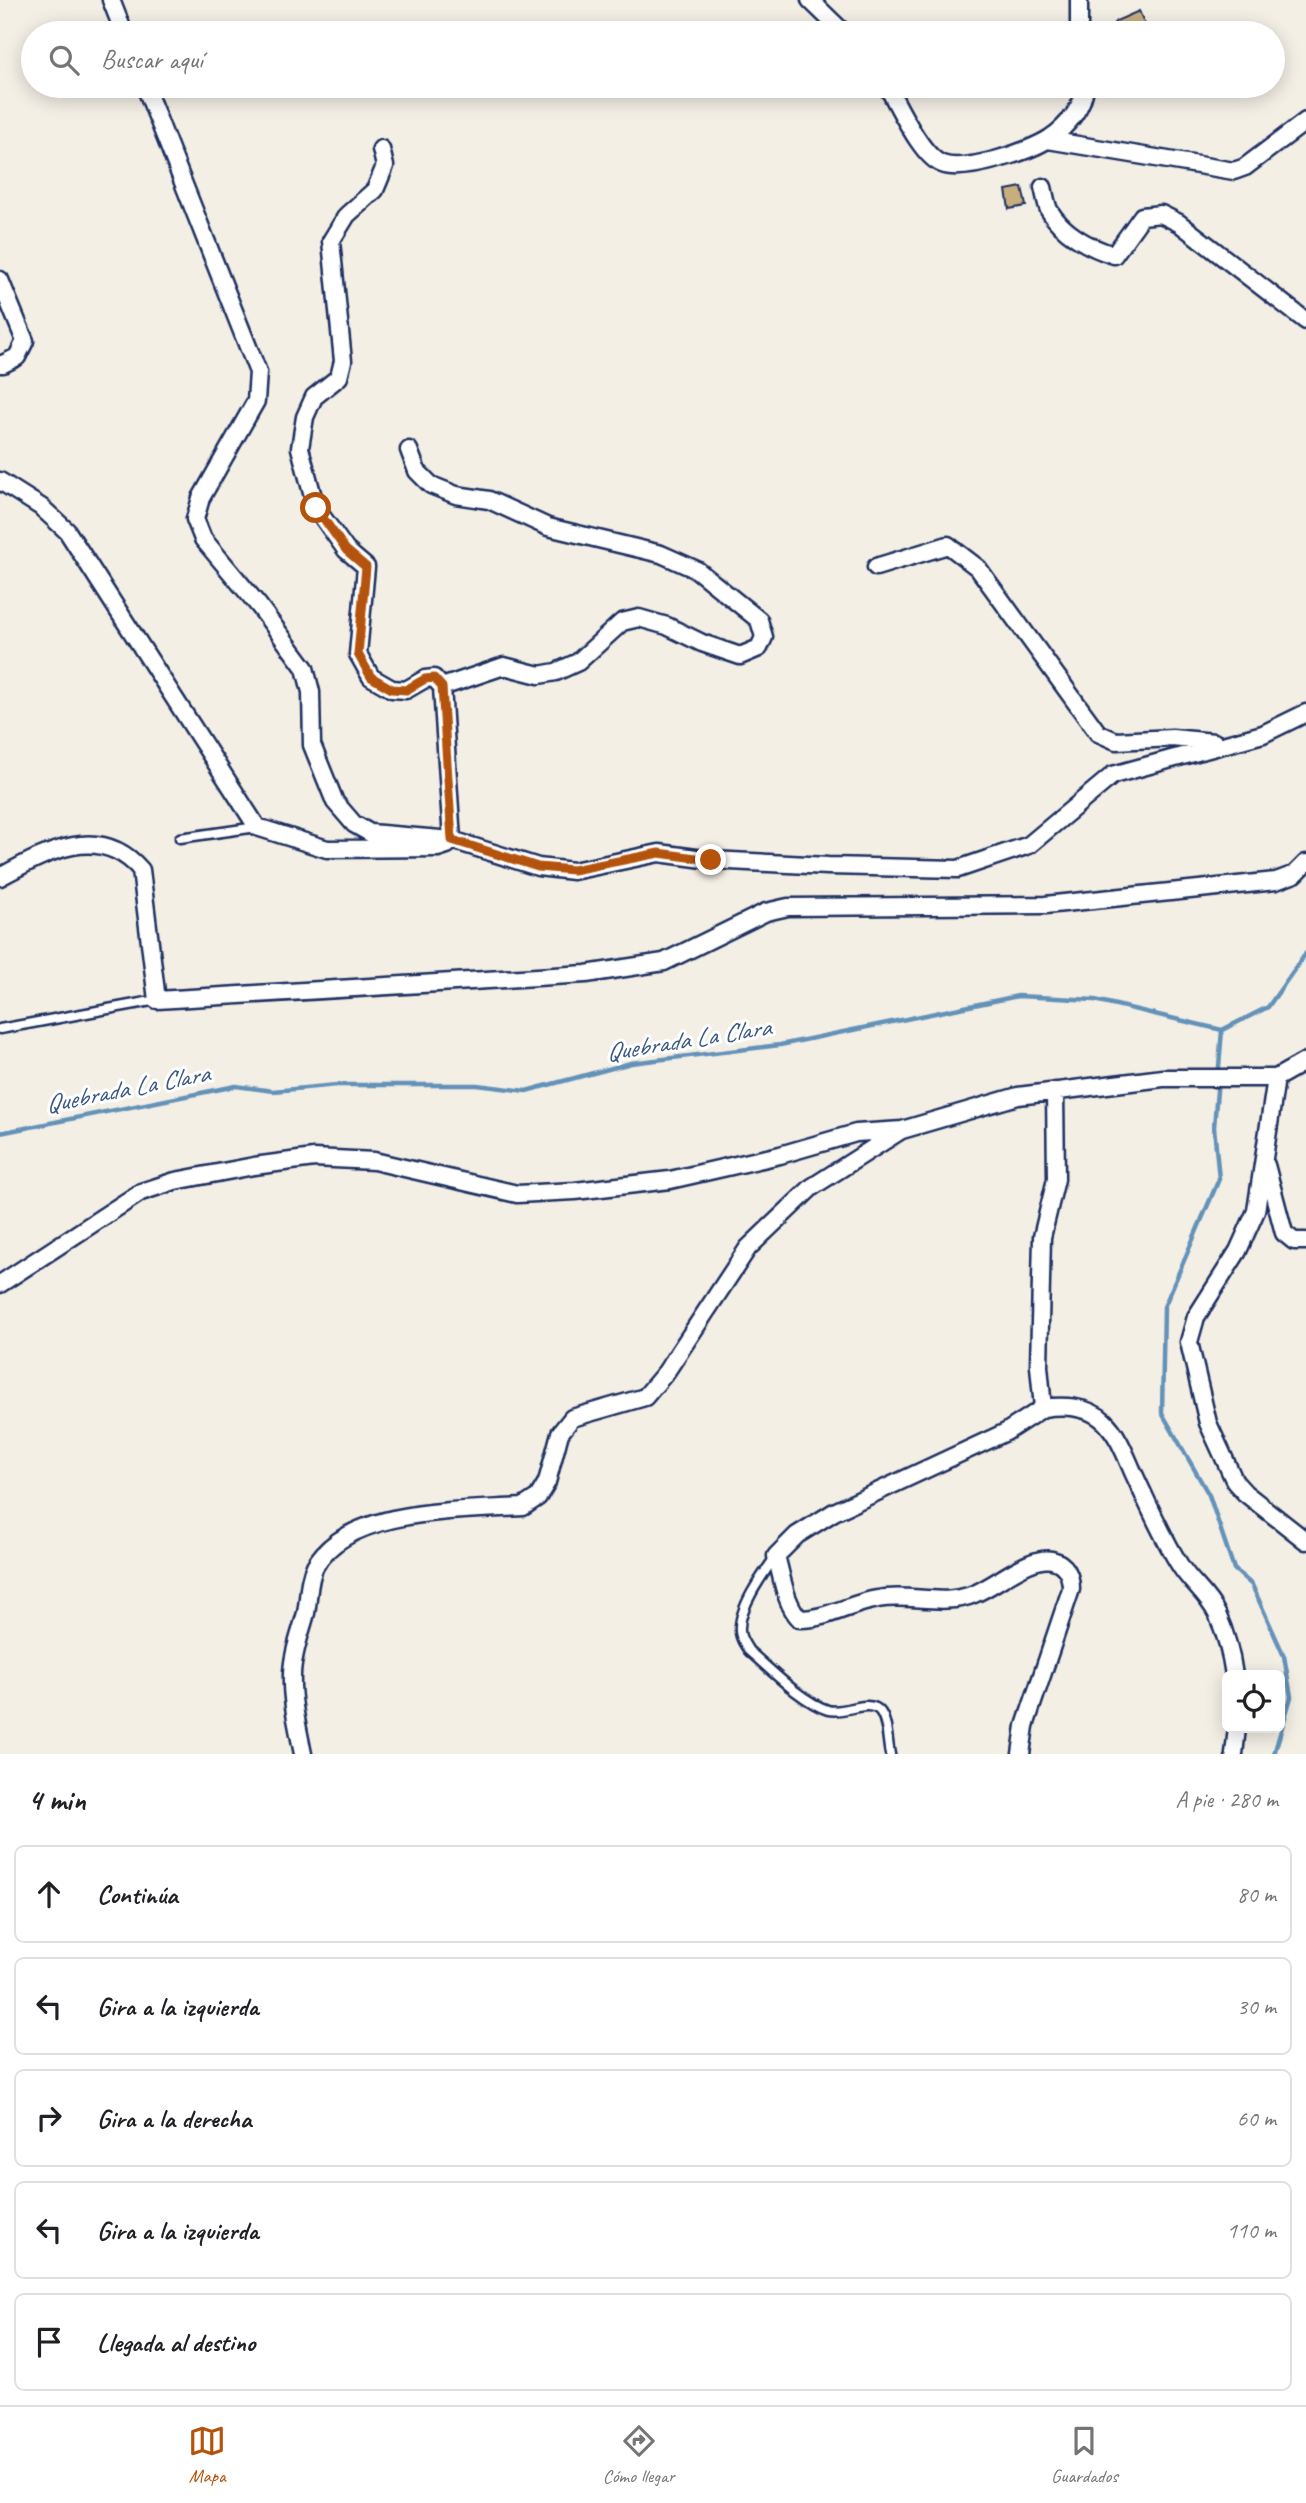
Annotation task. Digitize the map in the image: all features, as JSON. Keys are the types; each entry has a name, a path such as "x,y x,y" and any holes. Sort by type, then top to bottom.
{"street":[{"path":"111,0 119,21"},
{"path":"810,0 832,21"},
{"path":"1079,0 1079,21"},
{"path":"150,98 258,372 256,401 201,498 195,519 203,539 259,606 305,668 312,692 312,745 335,802 354,824 370,833 452,840 538,867 573,870 659,853 711,860 958,869 1029,845 1113,775 1263,734 1306,713"},
{"path":"894,98 928,153 942,164 959,167 982,165 1048,140 1064,127 1081,98"},
{"path":"1048,140 1234,171 1245,167 1306,121"},
{"path":"0,481 41,507 67,531 257,827 327,849 438,848 447,845 452,840 442,687 434,678 425,679 406,690 392,689 371,677 358,654 366,567 346,550 316,508 300,448 305,417 314,397 339,377 343,361 331,241 347,215 375,190 385,166 381,149"},
{"path":"1043,187 1048,207 1054,217 1093,249 1114,256 1142,216 1161,214 1179,223 1306,321"},
{"path":"0,280 25,341 17,358 4,365 0,364"},
{"path":"409,450 417,471 430,485 456,495 489,500 548,527 661,554 697,570 759,620 764,637 759,648 740,656 702,643 667,626 639,618 622,622 578,662 556,672 539,675 504,666 442,687"},
{"path":"876,568 948,545 978,568 1098,733 1116,741 1172,738 1227,743"},
{"path":"0,877 20,866 79,843 111,846 130,857 141,870 157,1000 586,974 664,962 766,912 788,907 1045,905 1276,881 1295,874 1306,863"},
{"path":"0,1284 141,1192 175,1181 254,1166 314,1158 373,1161 517,1194 575,1191 670,1180 780,1156 856,1133 902,1129 1018,1096 1163,1077 1276,1078 1306,1061"},
{"path":"1276,1078 1256,1211 1238,1251 1196,1317 1189,1342 1208,1423 1235,1482 1306,1541"},
{"path":"1043,1408 1039,1366 1042,1237 1056,1179 1055,1091"},
{"path":"303,1754 291,1673 307,1609 312,1574 317,1563 337,1542 369,1524 411,1516 523,1507 538,1497 547,1482 560,1433 572,1418 645,1396 666,1372 748,1248 812,1187 902,1129"},
{"path":"1265,1161 1284,1233 1294,1241 1306,1241"},
{"path":"1021,1754 1025,1726 1071,1589 1069,1576 1062,1565 1050,1559 1037,1560 973,1595 946,1601 879,1598 813,1619 800,1619 791,1606 776,1556 797,1535 834,1512 1006,1432 1043,1408 1060,1406 1082,1409 1102,1419 1115,1433 1169,1546 1183,1570 1205,1593 1216,1612 1230,1648 1233,1670"},
{"path":"1234,1754 1236,1733"}],"lane":[{"path":"180,838 257,827"},
{"path":"0,1029 157,1000"},
{"path":"776,1556 757,1583 741,1619 740,1633 749,1651 807,1699 826,1709 840,1712 872,1706 879,1709 883,1715 890,1754"}],"building":[{"path":"1139,11 1143,21 1116,21"},
{"path":"1022,187 1026,206 1009,209 1006,190"}],"waterway":[{"name":"Quebrada La Clara","path":"0,1133 236,1086 273,1091 337,1085 477,1085 526,1091 631,1063 780,1045 1018,996 1095,1000 1222,1030 1268,1007 1306,953"},
{"path":"1222,1030 1214,1127 1219,1179 1164,1307 1162,1413 1209,1495 1234,1569 1252,1585 1284,1656 1291,1697 1274,1754"}],"route":[{"path":"316,508 346,550 366,567 358,654 371,677 392,689 406,690 425,679 434,678 442,687 452,840 538,867 573,870 659,853 711,860"}]}
